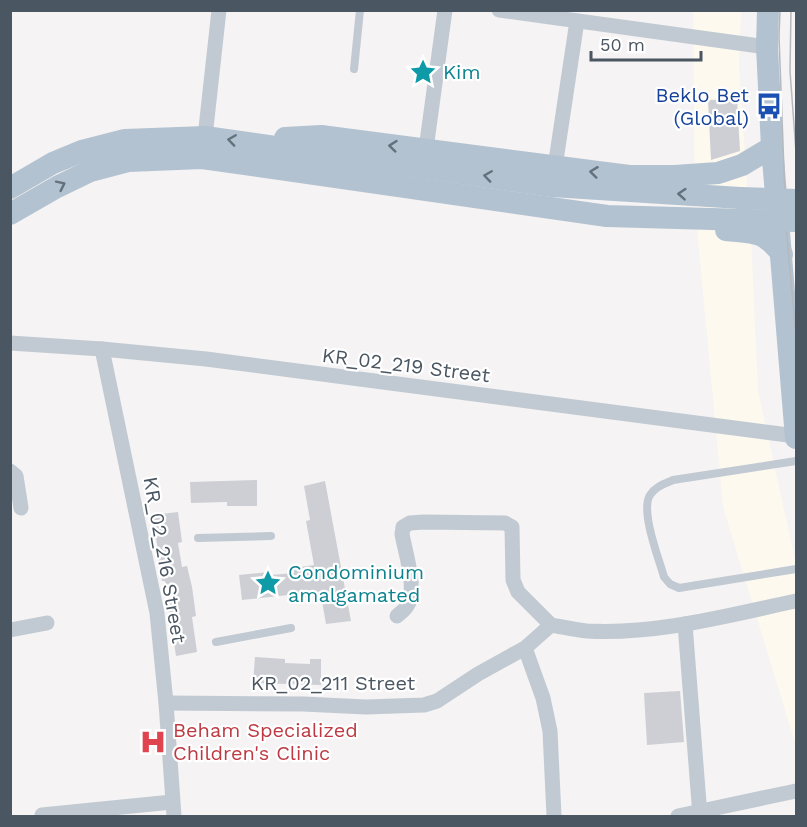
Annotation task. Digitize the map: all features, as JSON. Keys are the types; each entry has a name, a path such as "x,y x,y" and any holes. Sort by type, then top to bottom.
{"main road":[{"path":"768,10 767,47 772,147 796,437"},
{"path":"266,145 281,138 321,136 629,176 718,173 742,165 772,147"},
{"path":"10,188 53,163 82,151 124,140 204,137 552,186 796,200"},
{"path":"10,214 90,171 128,161 202,158 607,216 796,220"},
{"path":"244,164 275,180 299,186 580,226 759,233 769,239 782,254"}],"street":[{"path":"204,137 219,10"},
{"path":"426,149 444,10"},
{"path":"499,10 767,47"},
{"path":"555,167 577,21"},
{"name":"KR_02_219 Street","path":"10,344 102,349 206,359 796,437"},
{"name":"KR_02_216 Street","path":"102,349 157,612 173,809"},
{"path":"10,471 16,476 21,508"},
{"path":"397,616 408,606 412,586 402,534 403,527 410,523 424,522 505,523 512,527 513,580 518,592 551,625 586,631 617,631 685,624 796,601"},
{"path":"10,630 47,623"},
{"path":"685,624 700,814"},
{"name":"KR_02_211 Street","path":"166,703 366,707 424,705 437,701 478,674 525,648 551,625"},
{"path":"525,648 543,698 550,732 554,816"},
{"path":"678,816 700,814 796,791"},
{"path":"42,815 173,809"}],"lane":[{"path":"354,69 360,10"},
{"path":"796,461 673,480 660,485 650,494 647,514 664,577 670,584 679,588 796,569"},
{"path":"198,538 271,536"},
{"path":"216,642 291,628"}],"shaded area":[{"path":"693,11 741,11 739,68 751,237 758,391 796,564 796,746 723,507 695,208"}],"building":[{"path":"737,99 740,151 711,160 708,100"},
{"path":"257,480 257,506 227,506 227,502 191,503 190,482"},
{"path":"325,481 351,621 326,624 322,601 318,602 315,592 242,600 239,575 269,572 270,575 294,573 294,568 314,565 306,521 310,520 304,486"},
{"path":"178,512 182,542 178,543 182,567 187,566 192,587 196,616 192,617 197,652 176,656 153,515"},
{"path":"255,657 285,659 285,663 310,664 310,659 321,659 321,685 253,683"},
{"path":"680,691 684,742 647,745 644,693"}],"tram line":[{"path":"780,10 786,225 796,336"},
{"path":"791,10 790,71 796,152"}],"place":[{"name":"Kim","path":"423,72"},
{"name":"Beklo Bet (Global)","path":"769,106"},
{"name":"Condominium amalgamated","path":"268,583"},
{"name":"Beham Specialized Children's Clinic","path":"153,742"}]}
